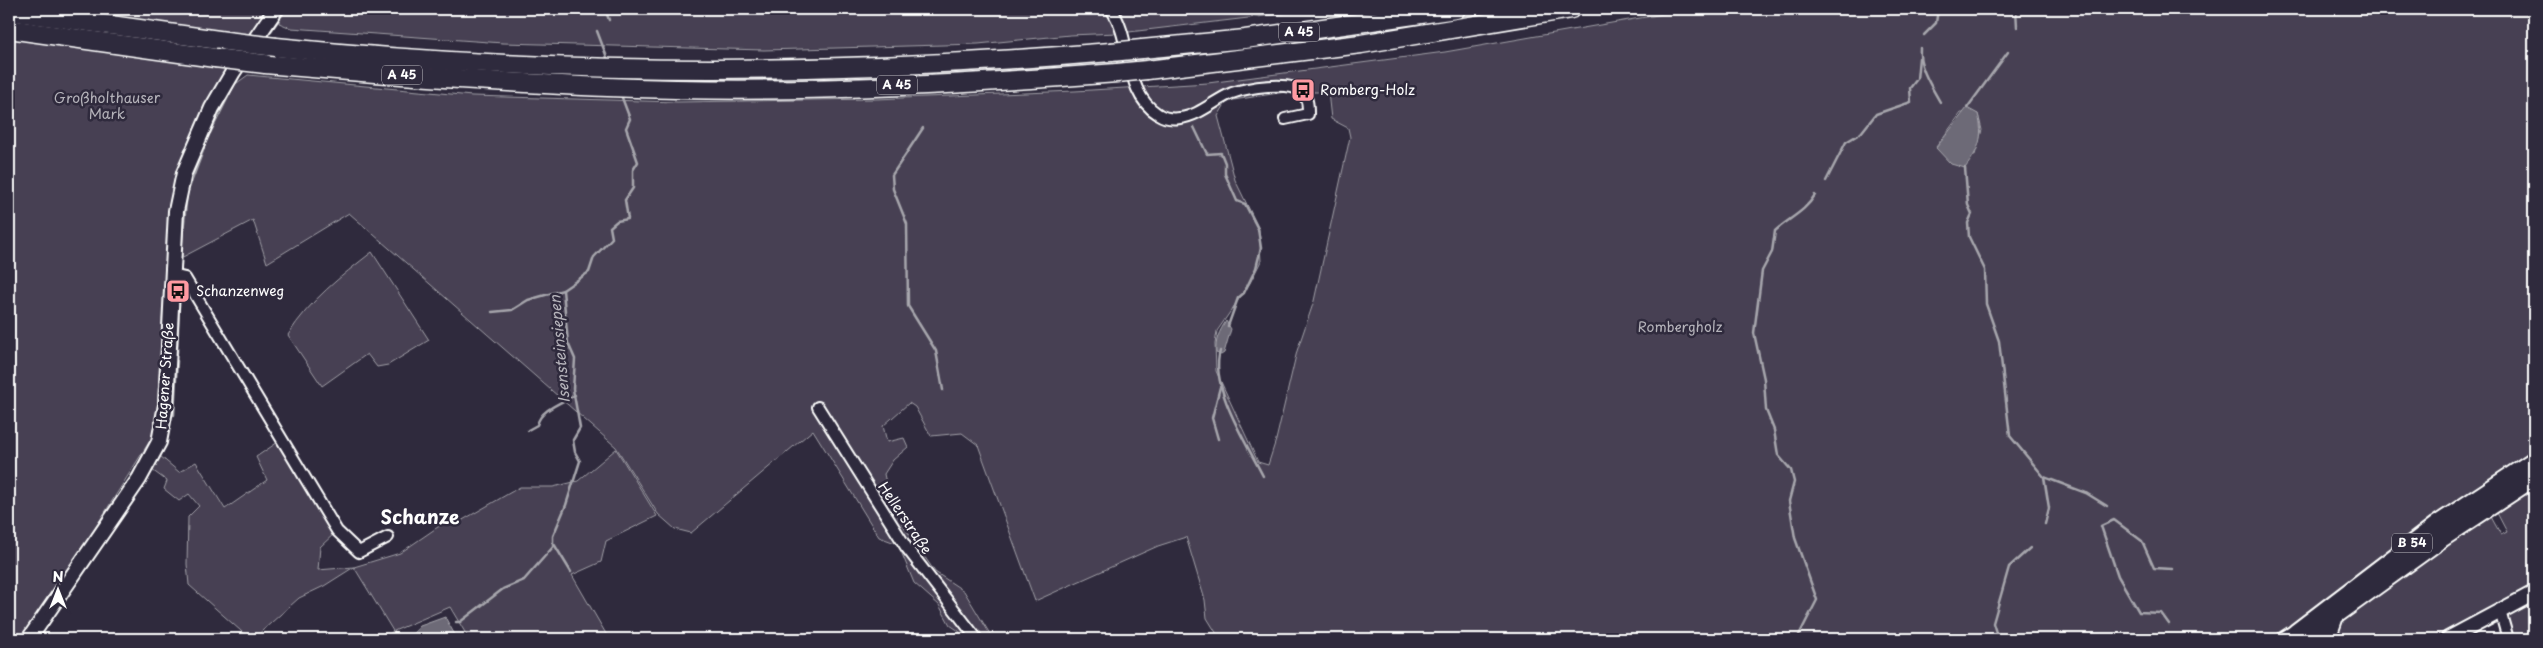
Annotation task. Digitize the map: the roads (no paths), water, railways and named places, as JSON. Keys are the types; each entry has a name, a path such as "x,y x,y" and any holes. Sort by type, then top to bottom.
{"highway":[{"name":"A 45","path":"17,12 276,47 457,62 678,67 897,66 1111,52 1245,39 1456,9"},
{"name":"A 45","path":"15,30 265,64 539,84 677,89 885,86 1117,73 1361,44 1571,9"},
{"name":"B 54","path":"2298,638 2436,525 2534,460"},
{"name":"B 54","path":"2335,616 2443,538 2534,478"},
{"path":"2327,639 2335,616"}],"main road":[{"name":"Hagener Straße","path":"29,639 139,479 159,442 166,405 176,211 184,173 216,101 233,72 276,9"},
{"path":"2448,639 2534,592"},
{"name":"B 54","path":"2298,638 2335,616"}],"street":[{"path":"1111,9 1124,35 1136,87 1141,98 1159,114 1167,118 1181,118 1241,90 1261,87 1293,87 1304,95 1308,104 1308,114 1285,119"},
{"path":"172,275 185,278 337,531 358,552 388,537"},
{"name":"Hellerstraße","path":"818,407 906,547 977,639"},
{"path":"2500,611 2508,639"}],"waterway":[{"path":"271,31 286,9"},
{"name":"Isensteinsiepen","path":"605,9 609,20"},
{"path":"1924,35 1936,23 1938,9"},
{"path":"2016,9 2017,27"},
{"name":"Isensteinsiepen","path":"597,31 608,60"},
{"path":"1920,48 1923,69 1940,102"},
{"path":"1967,108 2008,52"},
{"path":"1826,181 1846,142 1861,133 1876,114 1911,102 1910,88 1917,79 1919,58"},
{"path":"210,133 233,87"},
{"name":"Isensteinsiepen","path":"456,622 460,622 503,589 524,580 553,547 553,536 566,505 580,461 575,452 573,440 580,428 573,389 575,359 568,343 563,290 589,272 594,257 612,238 610,227 617,221 628,219 625,200 633,188 633,170 638,162 626,128 630,119 621,95"},
{"path":"1194,127 1207,154 1221,153 1225,163 1225,174 1237,201 1245,204 1258,229 1261,248 1256,268 1244,293 1238,298 1228,326"},
{"path":"923,128 892,175 893,189 907,224 908,306 936,351 943,390"},
{"path":"180,260 187,193 204,148"},
{"path":"1965,168 1968,205 1972,214 1968,223 1969,237 1985,270 1986,304 1999,341 2010,436 2044,477 2049,508 2045,524"},
{"path":"1797,639 1817,600 1795,538 1789,501 1794,482 1791,470 1778,455 1774,430 1766,410 1764,379 1754,333 1762,271 1772,252 1775,231 1802,210 1815,195"},
{"path":"177,353 180,281"},
{"path":"492,312 512,310 528,300 563,290"},
{"path":"1220,351 1218,365 1220,381 1231,415 1263,476"},
{"path":"174,415 177,361"},
{"path":"1218,439 1212,418 1220,387"},
{"path":"528,430 537,425 539,419 547,411 575,395"},
{"path":"2044,477 2086,493 2107,506"},
{"path":"2169,624 2161,613 2139,612 2118,576 2101,526 2114,520 2142,541 2154,568 2172,569"},
{"path":"554,544 571,572"},
{"path":"1998,639 1993,623 2009,567 2030,548"}],"place":[{"name":"Romberg-Holz","path":"1303,90"},
{"name":"Schanzenweg","path":"178,291"}],"district":[{"name":"Schanze","path":"420,517"}],"park label":[{"name":"Großholthauser Mark","path":"107,106"},
{"name":"Rombergholz","path":"1680,327"}]}
